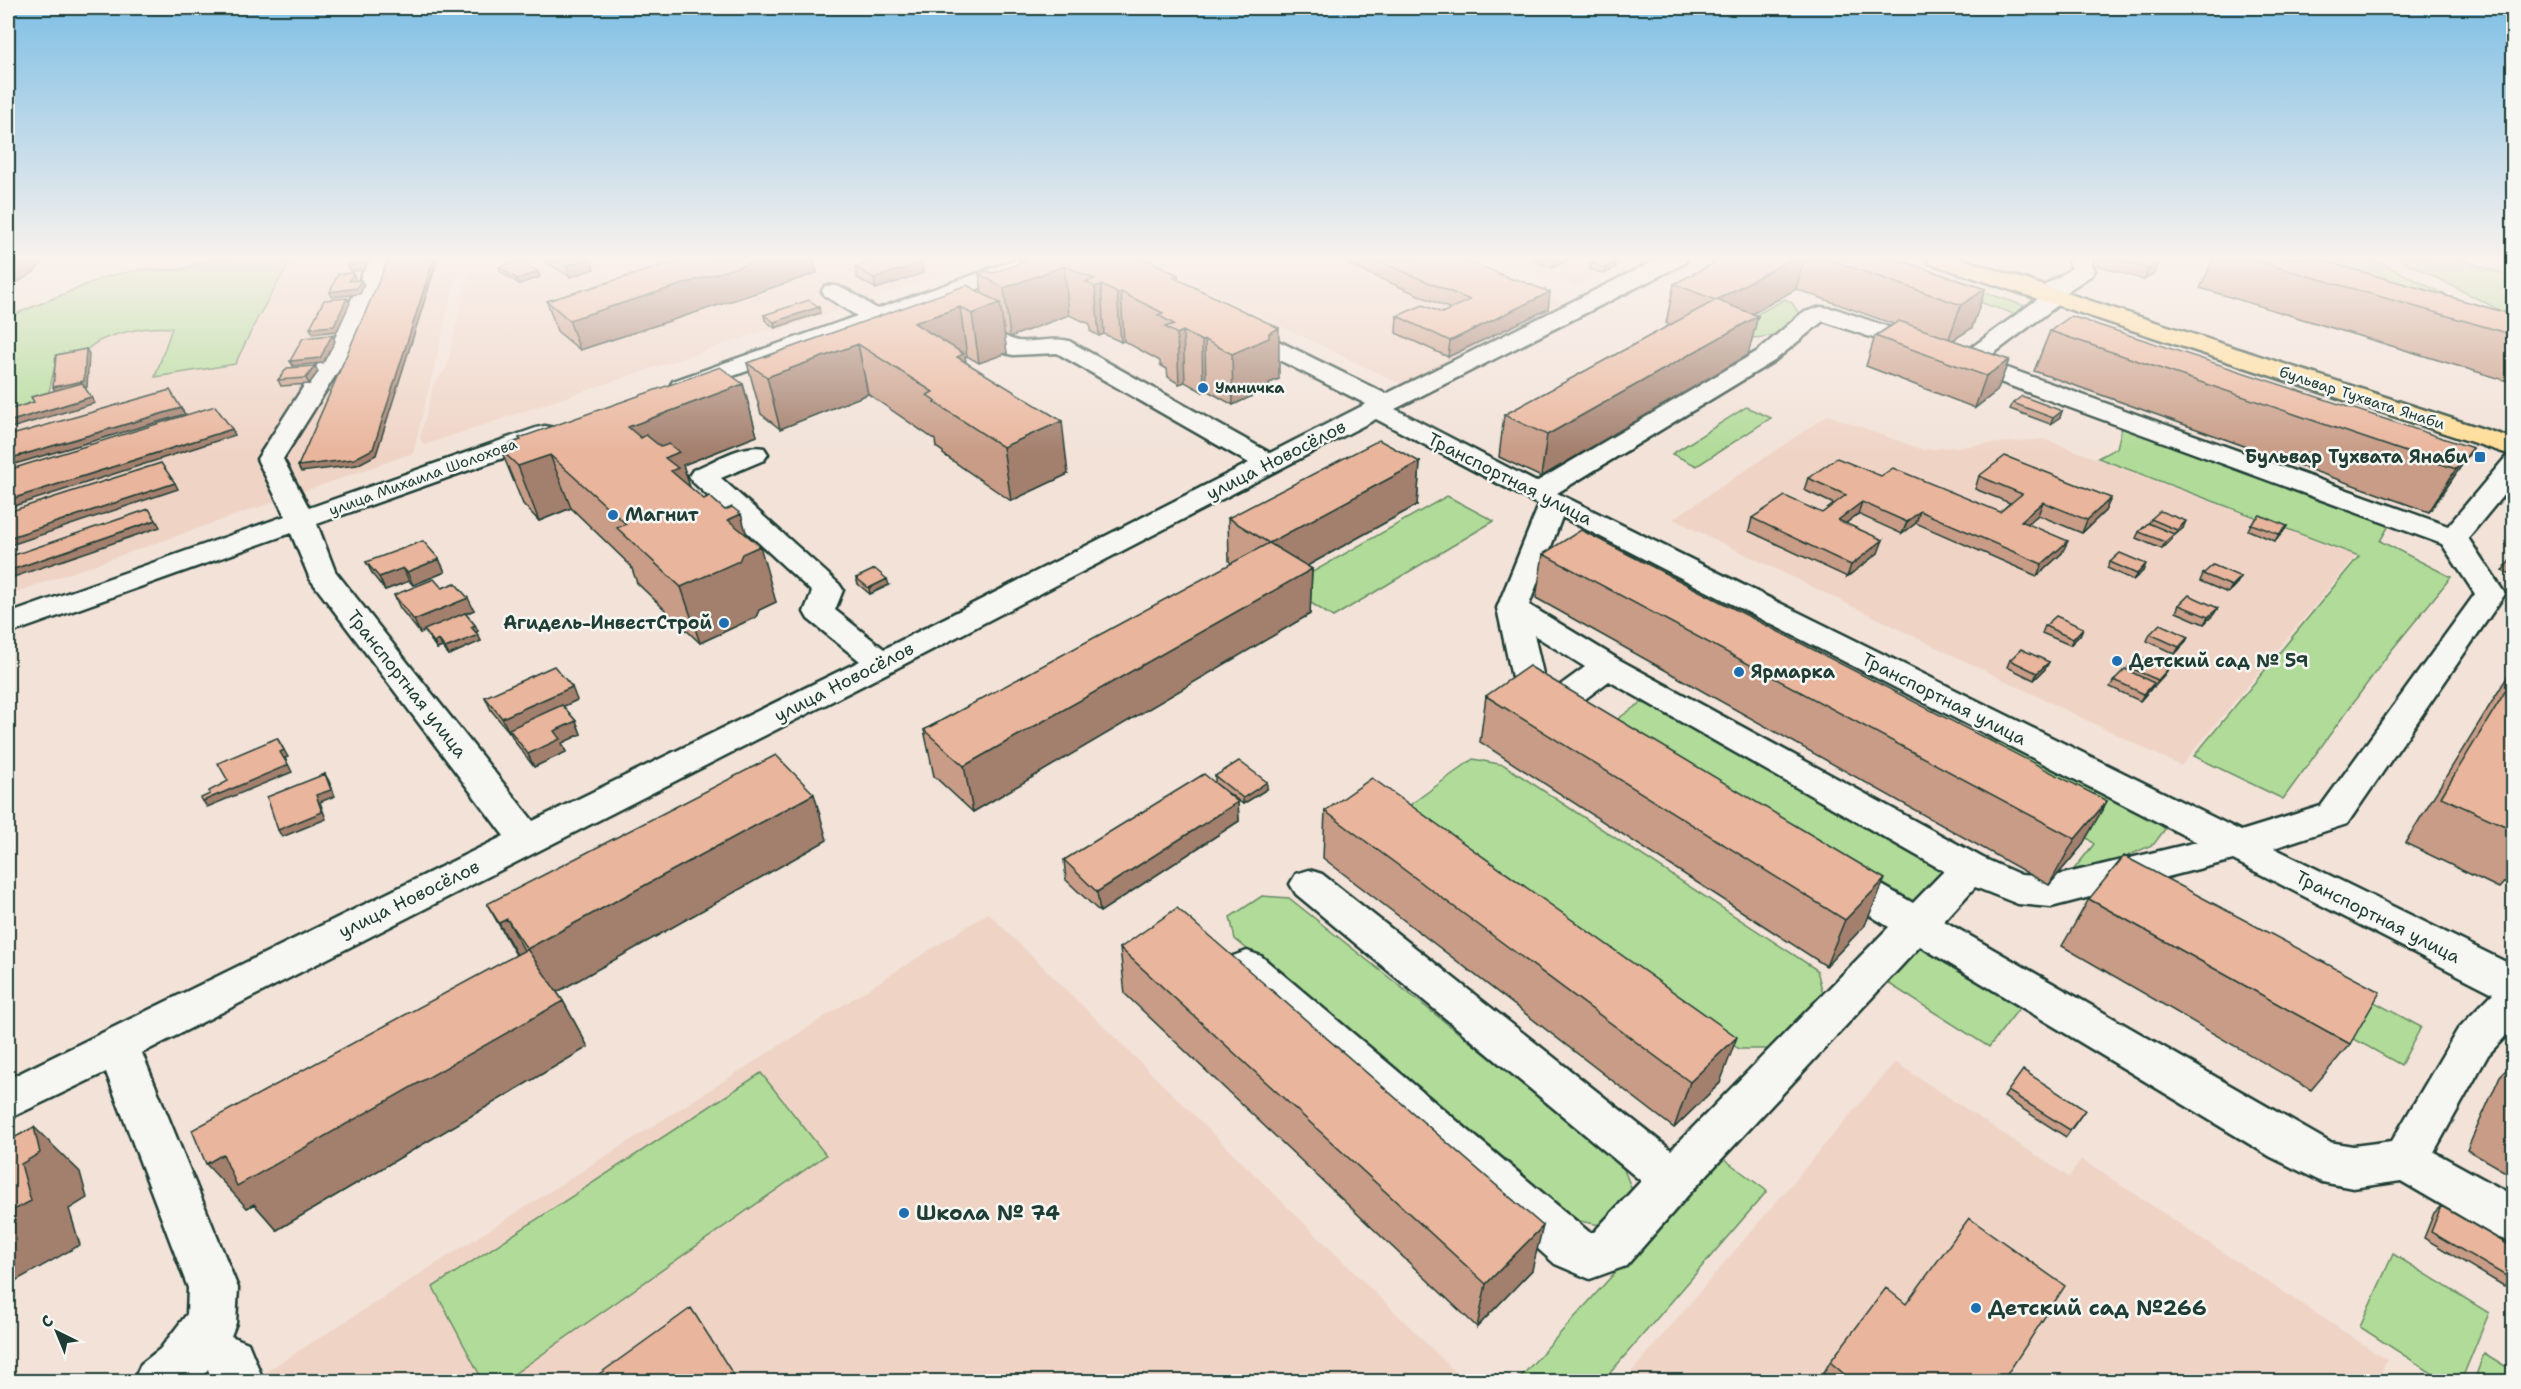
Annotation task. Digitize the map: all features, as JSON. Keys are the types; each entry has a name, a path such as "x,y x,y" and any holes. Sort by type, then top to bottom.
{"main road":[{"name":"бульвар Тухвата Янаби","path":"2132,323 2514,448"}],"street":[{"name":"Транспортная улица","path":"353,323 348,336 270,459 301,520 321,573 528,840"},
{"path":"678,395 862,323"},
{"path":"919,323 935,327 964,323 1013,348 1061,346 1270,464"},
{"name":"Транспортная улица","path":"1223,323 1381,406 1546,498 2514,985"},
{"name":"улица Новосёлов","path":"8,1100 882,663 1547,323"},
{"path":"1604,737 1554,706 1529,682 1512,608 1546,498 1766,356 1804,323"},
{"path":"1512,608 1607,666 1970,868 2031,894 2051,892 2236,846 2334,815 2490,594 2453,538 1855,323"},
{"path":"1967,362 2016,323"},
{"name":"улица Михаила Шолохова","path":"8,624 564,427"},
{"path":"755,454 703,476 828,590 819,612 882,663"},
{"path":"2453,538 2514,464"},
{"path":"1554,706 1607,666"},
{"path":"1805,858 2277,1137 2322,1161 2353,1167 2406,1160 2514,1221"},
{"path":"1247,967 1572,1248 1590,1256 1609,1250 1673,1179 1970,868"},
{"path":"1309,884 1673,1179"},
{"path":"2406,1160 2473,1042 2514,998"},
{"path":"117,1045 213,1288 211,1323 178,1367 159,1382"}],"shaded area":[{"path":"250,323 445,323 413,453 8,595 8,412 56,356 122,333 160,327 172,328 155,377"},
{"path":"457,323 801,323 774,332 766,330 424,445 420,438 433,385 447,367"},
{"path":"1274,323 1529,323 1403,385"},
{"name":"Детский сад № 59","path":"1828,415 1923,450 2044,439 2356,556 2181,766 1673,519"},
{"name":"Школа № 74","path":"988,913 1465,1381 250,1382"},
{"path":"1895,1062 2069,1177 2081,1159 2387,1360 2377,1382 1623,1382"}],"green space":[{"path":"8,323 255,323 235,364 155,377 172,328 151,328 114,335 86,351 57,356 48,396 8,412"},
{"path":"1741,323 1794,323 1774,335 1764,337 1741,338 1719,335"},
{"path":"2491,323 2502,323 2513,328"},
{"path":"1746,407 1771,418 1697,466 1672,454"},
{"path":"2122,427 2390,524 2380,541 2451,577 2390,652 2283,799 2194,756 2359,556 2098,458 2117,448"},
{"path":"1447,496 1494,521 1333,617 1286,587"},
{"path":"1640,703 1662,706 1941,860 1947,876 1917,906 1894,900 1615,721"},
{"path":"1836,703 1923,713 2044,761 2152,816 2165,829 2154,844 2108,865 2067,878 2094,844 2087,838"},
{"path":"1473,759 1504,765 1817,970 1825,1002 1774,1049 1739,1049 1418,827 1410,805"},
{"path":"2147,880 2421,1027 2401,1065 2096,896"},
{"path":"1262,896 1289,898 1621,1162 1634,1195 1605,1226 1569,1219 1235,939 1230,917"},
{"path":"1919,933 2027,998 1989,1047 1880,978"},
{"path":"761,1073 826,1155 504,1381 483,1381 433,1287"},
{"path":"1720,1156 1767,1191 1603,1381 1521,1382 1519,1379"},
{"path":"2393,1254 2489,1313 2461,1381 2444,1381 2360,1327"},
{"path":"2484,1353 2513,1371 2513,1381 2474,1381"}],"building":[{"path":"313,323 335,323 334,326 310,328"},
{"path":"361,323 413,323 373,449 354,459 298,466"},
{"path":"860,323 915,323 964,354 957,357 1062,421 1003,447 934,402 936,401 927,395 933,392 858,344 767,377 747,363"},
{"path":"1172,323 1268,323 1279,328 1269,333 1269,338 1232,354 1183,331 1177,334 1165,327 1174,324"},
{"path":"1411,323 1487,323 1450,341"},
{"path":"1674,323 1746,323 1547,435 1504,415"},
{"path":"1896,323 1904,323 2009,360 1986,376 1875,336"},
{"path":"2061,323 2092,323 2473,448 2456,469 2050,331"},
{"path":"2472,323 2514,323 2514,335"},
{"path":"332,335 320,358 290,361 303,338"},
{"path":"86,349 84,381 53,387 56,355"},
{"path":"315,366 306,378 278,380 287,368"},
{"path":"720,367 743,384 628,427 641,438 646,435 661,447 669,444 679,452 665,458 678,468 671,471 704,499 709,496 725,510 732,507 741,514 728,520 760,546 742,554 739,561 681,587 617,528 626,524 550,455 518,466 501,450 504,449 502,447 521,440 519,438"},
{"path":"82,383 91,397 8,422 8,410 34,402 31,397"},
{"path":"170,390 181,408 8,459 8,436"},
{"path":"2022,396 2062,411 2053,418 2013,403"},
{"path":"215,406 232,429 8,500 8,470"},
{"path":"1379,440 1420,462 1269,543 1228,518"},
{"path":"2005,456 2111,498 2087,520 2043,502 2021,521 2068,541 2042,564 1920,511 1907,522 1862,502 1838,520 1883,540 1851,565 1752,518 1785,496 1822,513 1846,495 1808,478 1837,458 1881,476 1893,468 2000,512 2022,494 1979,476"},
{"path":"161,463 175,483 8,538 8,512"},
{"path":"149,509 156,520 8,571 8,557"},
{"path":"2160,511 2186,521 2177,530 2151,519"},
{"path":"2260,515 2287,526 2279,534 2251,524"},
{"path":"2148,523 2174,534 2165,542 2139,532"},
{"path":"1581,530 2107,801 2075,839 1543,554"},
{"path":"423,541 439,559 407,572 403,568 379,577 366,562"},
{"path":"1269,543 1312,569 964,766 924,730"},
{"path":"2120,553 2146,564 2137,574 2110,562"},
{"path":"2213,565 2241,577 2232,586 2203,574"},
{"path":"875,569 887,579 869,588 856,578"},
{"path":"434,579 442,588 455,583 468,598 414,620 394,595"},
{"path":"2189,595 2218,608 2208,617 2179,605"},
{"path":"465,613 475,625 471,627 478,635 445,648 439,640 434,642 424,630"},
{"path":"2056,616 2083,628 2073,639 2045,626"},
{"path":"2160,624 2188,637 2179,647 2150,634"},
{"path":"2021,649 2049,662 2037,673 2010,660"},
{"path":"2139,656 2168,669 2158,680 2128,667"},
{"path":"554,666 572,687 502,718 485,697"},
{"path":"1529,666 1885,879 1845,920 1486,696"},
{"path":"2125,669 2154,683 2144,694 2114,680"},
{"path":"2514,677 2514,830 2441,797"},
{"path":"562,705 576,721 554,731 560,739 528,754 509,729"},
{"path":"277,738 284,750 280,752 288,765 203,801 201,798 210,794 209,791 228,781 218,763"},
{"path":"776,755 814,794 527,949 507,919 499,923 487,904"},
{"path":"1239,761 1267,782 1243,798 1215,776"},
{"path":"325,774 331,790 316,795 322,812 278,830 267,797"},
{"path":"1204,774 1238,802 1097,892 1064,860"},
{"path":"1372,778 1737,1037 1690,1082 1325,811"},
{"path":"2124,856 2380,992 2350,1044 2089,899"},
{"path":"1177,908 1543,1226 1486,1284 1120,948"},
{"path":"527,949 563,1001 237,1186 223,1154 206,1164 192,1130"},
{"path":"2023,1070 2085,1110 2070,1130 2008,1091"},
{"path":"34,1127 40,1153 21,1164 31,1201 8,1213 8,1141"},
{"path":"2441,1206 2514,1248 2514,1273 2511,1279 2431,1232"},
{"name":"Детский сад №266","path":"1969,1218 2065,1286 2002,1382 1848,1382 1850,1379 1830,1362 1886,1288 1906,1304"},
{"path":"691,1308 738,1382 588,1382"}],"place":[{"name":"Умничка","path":"1203,388"},
{"name":"Бульвар Тухвата Янаби","path":"2480,457"},
{"name":"Магнит","path":"613,515"},
{"name":"Агидель-ИнвестСтрой","path":"724,623"},
{"name":"Детский сад № 59","path":"2117,661"},
{"name":"Ярмарка","path":"1739,672"},
{"name":"Школа № 74","path":"904,1213"},
{"name":"Детский сад №266","path":"1976,1308"}]}
